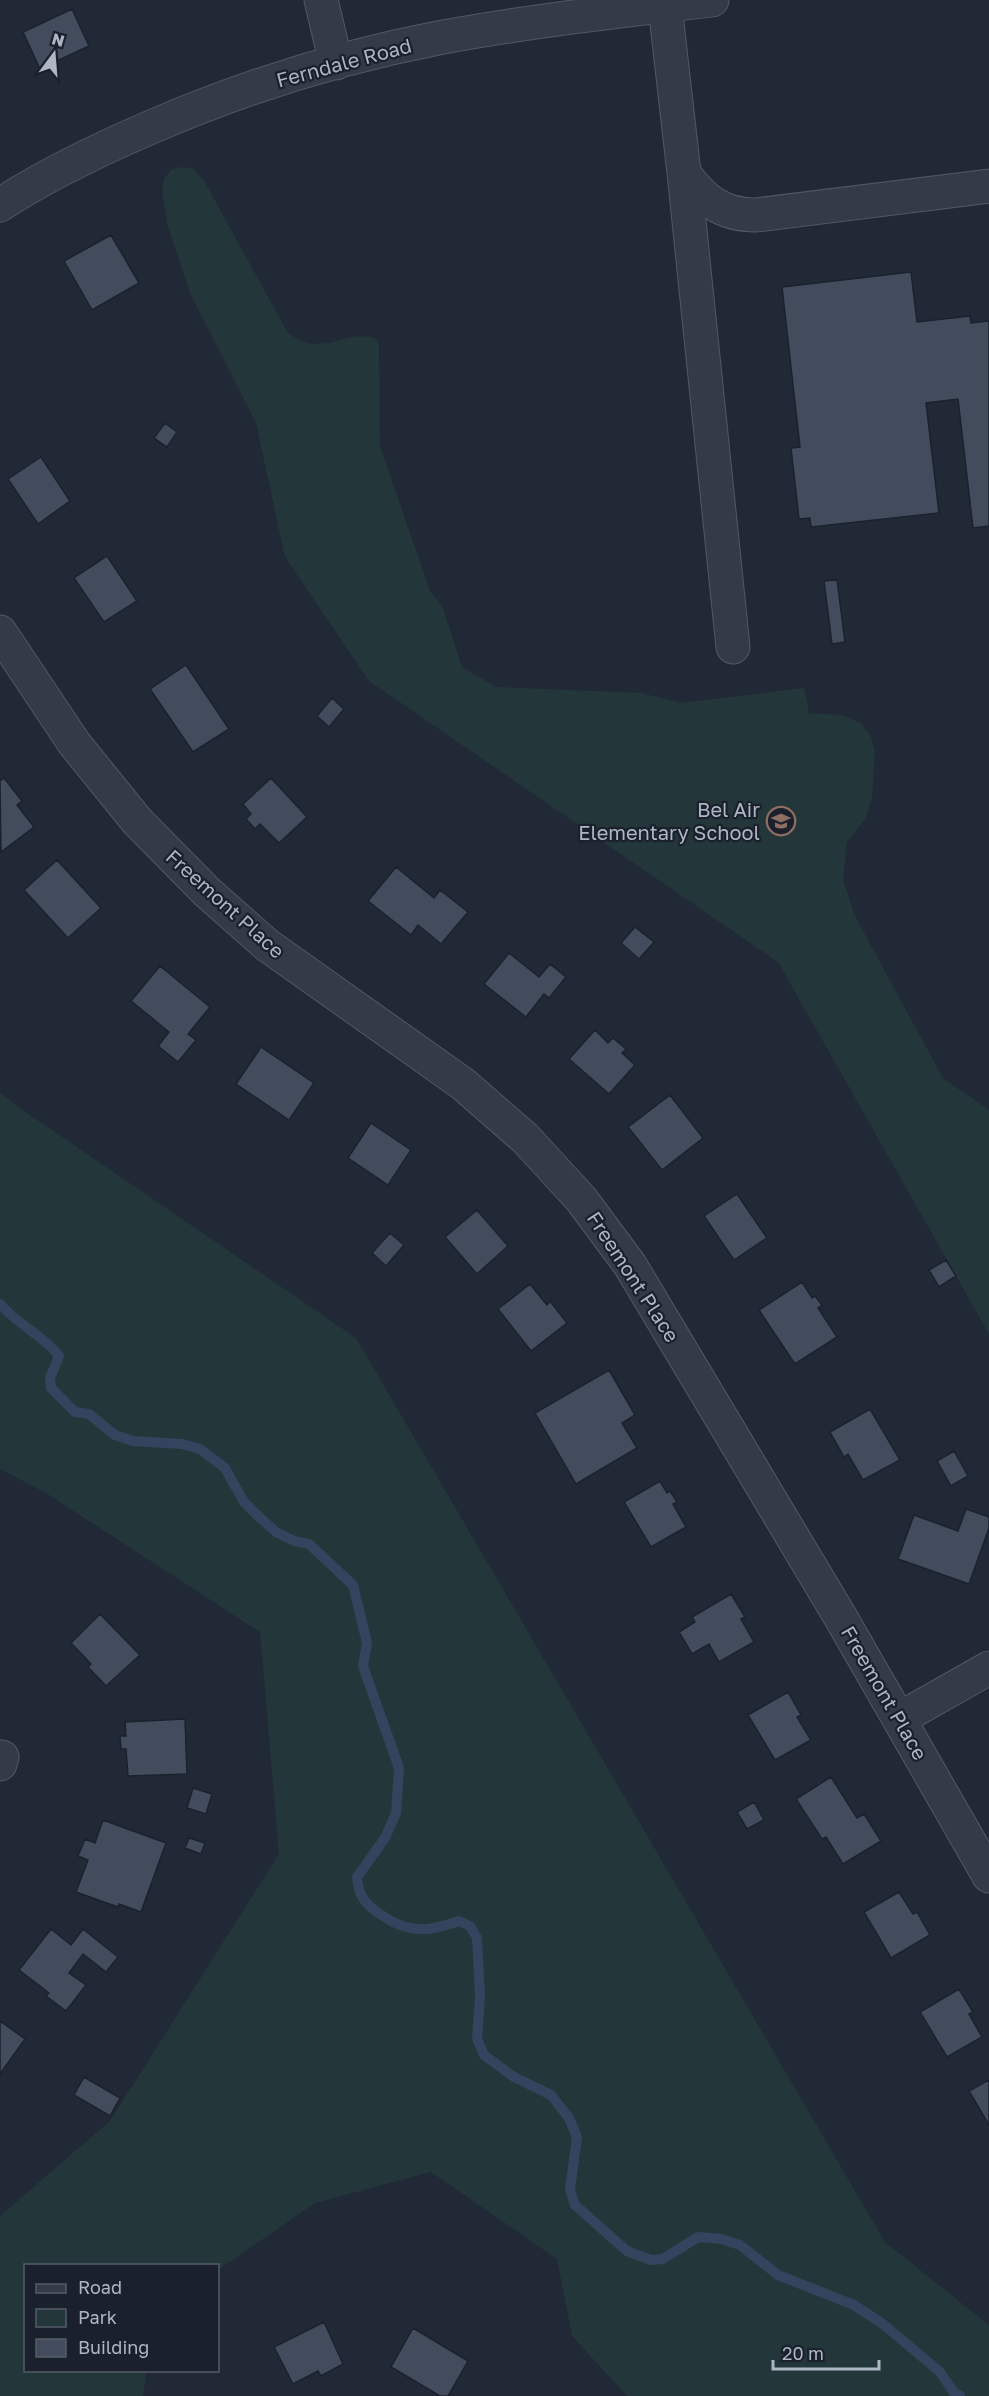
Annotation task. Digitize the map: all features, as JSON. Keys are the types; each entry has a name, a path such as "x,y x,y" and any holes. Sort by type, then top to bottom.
{"street":[{"path":"321,0 336,63"},
{"name":"Ferndale Road","path":"0,205 101,148 195,108 336,63 437,38 550,20 712,0"},
{"path":"664,6 684,173 733,647"},
{"path":"684,173 698,193 718,208 741,215 989,186"},
{"name":"Freemont Place","path":"0,632 74,743 137,821 207,892 267,945 463,1084 525,1138 581,1199 630,1265 899,1719 989,1876"},
{"path":"899,1719 989,1668"}],"green space":[{"path":"182,167 192,168 203,179 288,333 301,341 312,344 365,336 376,339 379,345 380,446 430,591 443,608 462,667 496,687 641,693 681,703 804,688 809,713 842,715 861,723 871,737 875,752 872,799 864,821 847,842 843,880 855,916 943,1078 989,1110 989,1334 778,962 369,681 285,557 256,423 190,293 167,223 162,192 164,179 171,170"},
{"path":"0,1092 14,1104 356,1338 885,2242 989,2325 989,2396 627,2396 572,2336 557,2259 431,2172 315,2203 219,2269 219,2264 24,2264 24,2372 147,2372 143,2396 0,2396 0,2216 110,2121 279,1854 260,1632 46,1493 0,1469"}],"building":[{"path":"72,9 89,46 40,69 23,32"},
{"path":"111,235 139,283 92,310 64,261"},
{"path":"911,272 917,322 970,316 971,323 989,321 989,526 973,528 958,399 926,403 939,513 811,527 810,518 799,519 791,448 800,447 782,287"},
{"path":"165,423 177,432 167,447 154,438"},
{"path":"41,457 70,501 38,524 8,479"},
{"path":"107,556 137,601 104,622 74,578"},
{"path":"837,580 845,642 832,644 824,581"},
{"path":"186,665 229,729 193,752 150,689"},
{"path":"332,698 344,709 329,727 317,716"},
{"path":"4,778 22,801 17,805 34,827 1,852 0,781"},
{"path":"271,778 307,817 279,843 260,824 255,829 246,819 251,814 243,804"},
{"path":"57,860 101,908 68,938 24,890"},
{"path":"396,867 434,898 440,890 468,912 441,944 418,925 411,935 368,901"},
{"path":"635,927 654,942 639,959 621,943"},
{"path":"509,953 539,977 550,964 566,977 549,998 544,994 526,1017 484,984"},
{"path":"160,966 210,1007 188,1034 196,1040 178,1062 158,1046 169,1032 131,1001"},
{"path":"595,1030 608,1043 613,1038 626,1049 622,1053 635,1065 609,1094 569,1059"},
{"path":"261,1047 314,1083 289,1120 236,1084"},
{"path":"670,1095 703,1138 662,1170 628,1127"},
{"path":"371,1123 411,1150 388,1185 348,1158"},
{"path":"737,1194 767,1238 734,1260 704,1216"},
{"path":"477,1210 508,1246 477,1274 445,1237"},
{"path":"390,1233 404,1245 386,1266 372,1253"},
{"path":"946,1260 956,1276 939,1287 929,1270"},
{"path":"802,1282 812,1298 815,1296 822,1305 818,1308 837,1337 795,1364 759,1310"},
{"path":"530,1284 547,1305 550,1301 567,1323 531,1351 498,1309"},
{"path":"609,1370 635,1415 622,1423 637,1448 576,1484 535,1413"},
{"path":"870,1409 900,1460 863,1480 848,1454 844,1457 830,1432"},
{"path":"954,1451 968,1476 951,1486 937,1461"},
{"path":"660,1481 667,1493 670,1491 677,1502 673,1504 686,1527 651,1547 624,1502"},
{"path":"966,1509 989,1517 989,1528 969,1584 898,1559 914,1515 958,1531"},
{"path":"731,1594 745,1617 741,1619 754,1642 719,1662 709,1644 692,1654 679,1632 695,1622 692,1617"},
{"path":"100,1614 140,1655 106,1686 88,1667 91,1664 71,1643"},
{"path":"788,1692 801,1715 797,1717 811,1740 775,1760 748,1715"},
{"path":"185,1719 187,1774 128,1776 126,1749 121,1749 120,1736 126,1736 125,1722"},
{"path":"831,1777 857,1818 864,1814 881,1841 843,1864 826,1837 822,1839 796,1799"},
{"path":"193,1788 212,1794 206,1814 187,1808"},
{"path":"754,1802 764,1820 747,1829 737,1812"},
{"path":"103,1820 166,1843 141,1912 119,1904 118,1907 76,1892 88,1860 78,1856 85,1839 95,1843"},
{"path":"189,1838 205,1843 201,1854 185,1848"},
{"path":"899,1892 913,1914 917,1912 930,1935 891,1958 864,1912"},
{"path":"51,1929 71,1945 83,1929 118,1957 106,1972 83,1954 69,1973 86,1985 66,2011 46,1996 49,1993 19,1970"},
{"path":"959,1989 973,2012 969,2014 982,2037 947,2057 920,2012"},
{"path":"0,2021 25,2039 0,2074"},
{"path":"84,2077 120,2098 110,2116 74,2095"},
{"path":"989,2080 989,2125 969,2091"},
{"path":"324,2322 343,2364 321,2376 318,2371 293,2384 274,2347"},
{"path":"413,2328 468,2361 448,2396 440,2396 391,2367"}],"waterway":[{"path":"0,1304 46,1342 59,1356 50,1378 51,1388 75,1412 89,1414 115,1435 133,1441 182,1444 200,1449 225,1468 244,1502 276,1532 294,1541 309,1544 353,1585 367,1643 363,1666 399,1768 396,1813 385,1838 357,1877 359,1889 370,1907 400,1925 428,1929 459,1921 470,1926 477,1938 480,1997 477,2039 484,2055 514,2077 551,2095 569,2118 577,2137 570,2190 575,2205 627,2251 651,2260 663,2259 698,2237 722,2239 740,2245 778,2275 854,2305 883,2324 940,2372 955,2394 960,2396"}],"place":[{"name":"Bel Air Elementary School","path":"781,821"}]}
